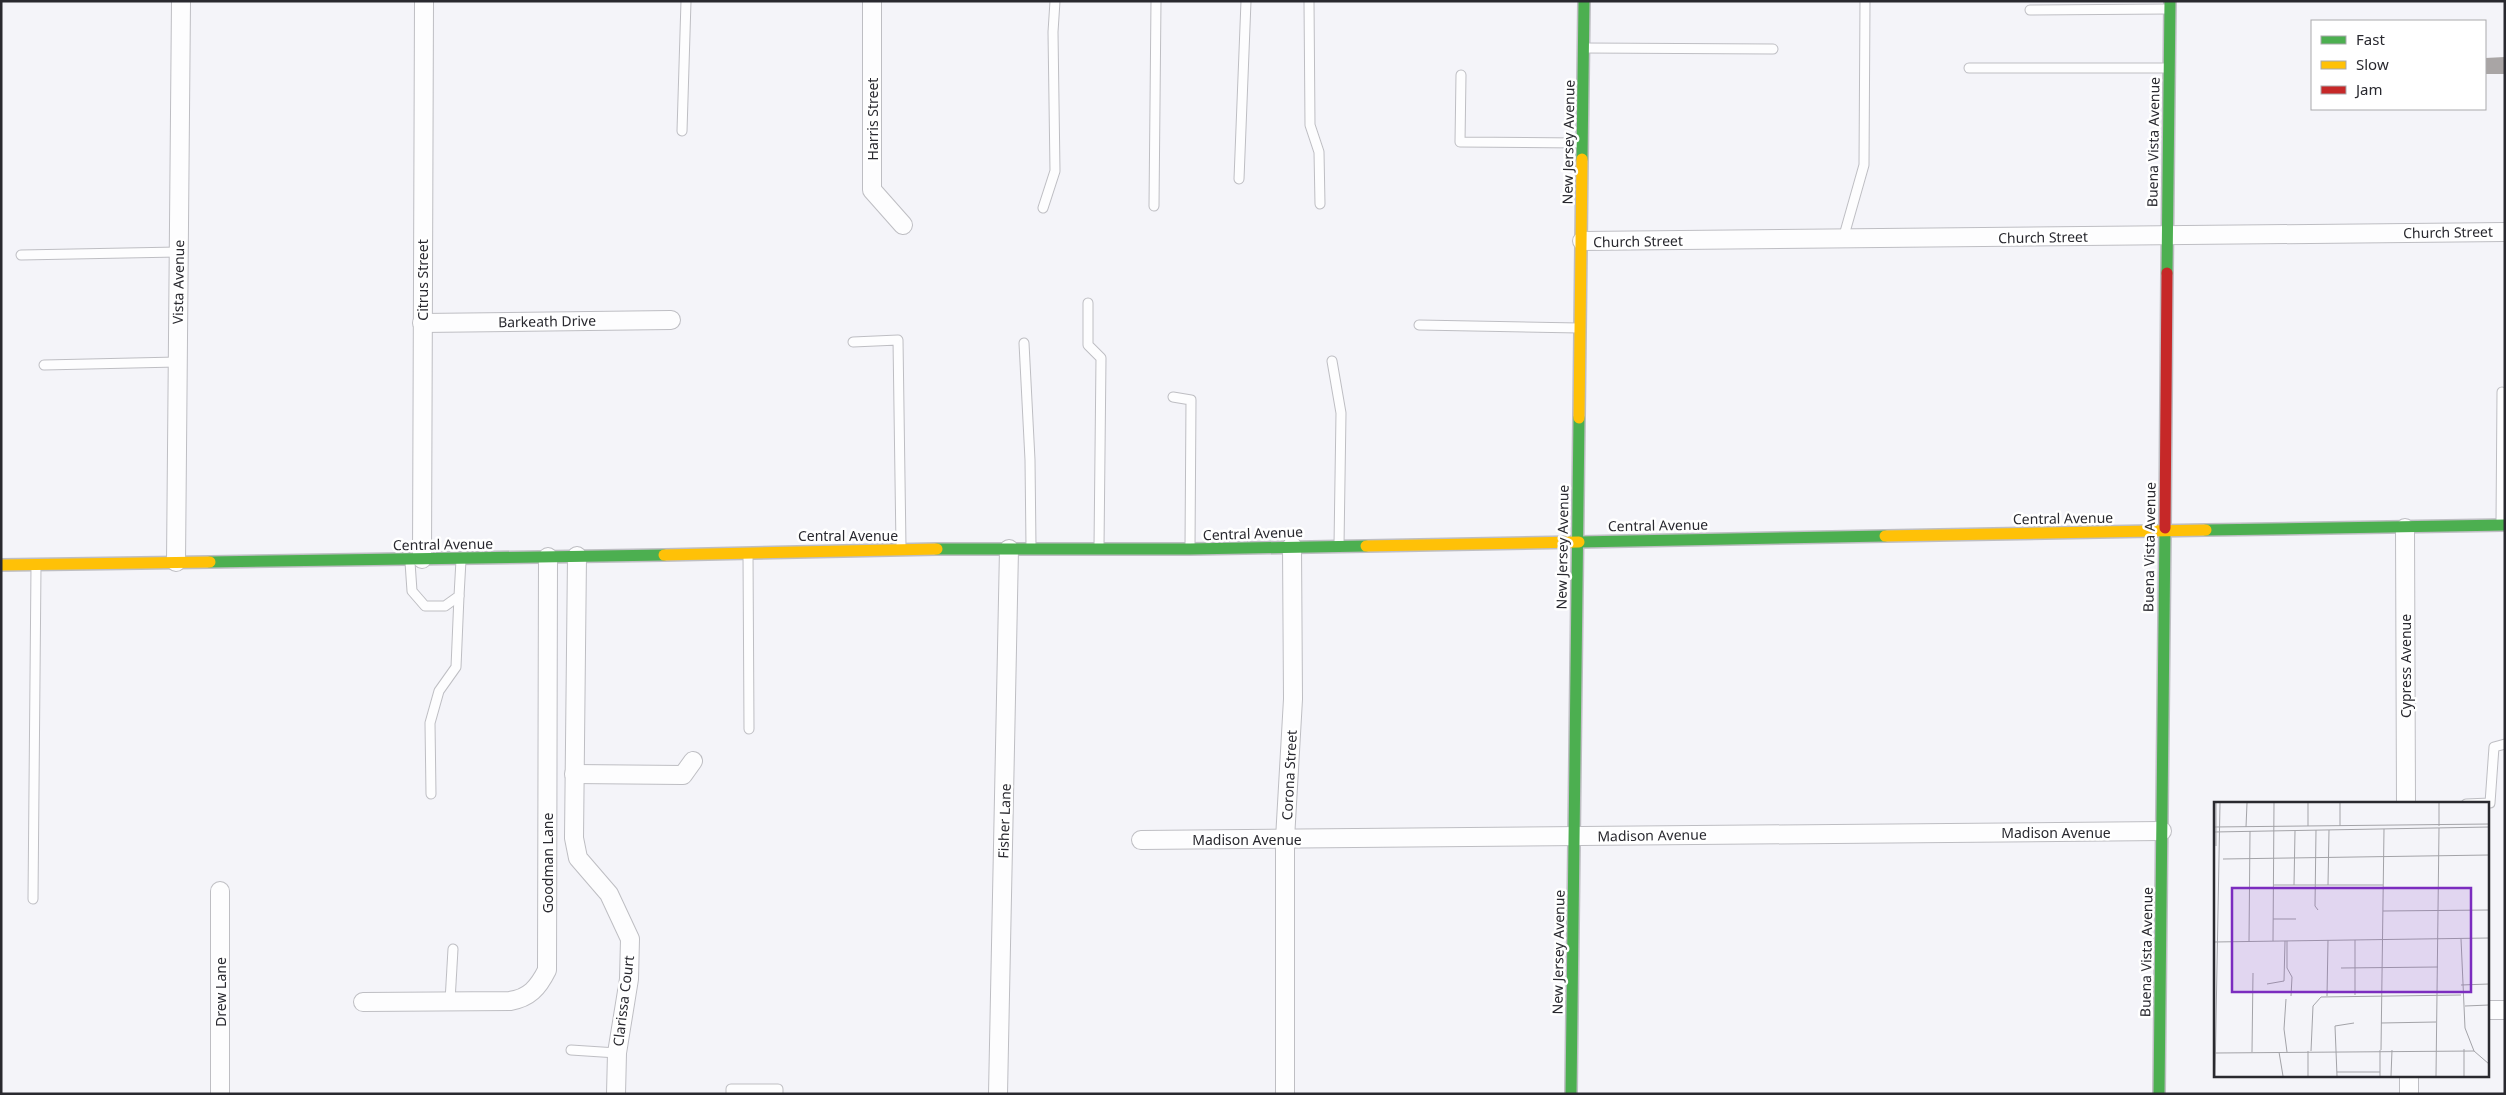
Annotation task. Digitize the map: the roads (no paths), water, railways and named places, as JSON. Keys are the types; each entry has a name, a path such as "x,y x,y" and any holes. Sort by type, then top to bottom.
{"street":[{"name":"Vista Avenue","path":"176,562 181,1"},
{"name":"Citrus Street","path":"416,559 422,323 424,1"},
{"name":"Harris Street","path":"872,1 872,190 903,225"},
{"name":"New Jersey Avenue","path":"1571,1094 1584,1"},
{"name":"Buena Vista Avenue","path":"2159,1094 2170,5"},
{"name":"Church Street","path":"1582,242 2505,232"},
{"name":"Barkeath Drive","path":"422,323 671,320"},
{"name":"Central Avenue","path":"1,565 548,557 748,551 1099,547 1190,549 2503,525"},
{"name":"Cypress Avenue","path":"2405,528 2406,802"},
{"name":"Corona Street","path":"1285,1094 1285,839 1293,699 1292,546"},
{"name":"Fisher Lane","path":"998,1094 1009,549"},
{"name":"Clarissa Court","path":"577,556 574,838 578,858 609,894 630,939 629,980 616,1053 616,1094"},
{"name":"Goodman Lane","path":"363,1002 510,1001 522,999 539,986 547,970 548,557"},
{"path":"574,774 683,775 693,760"},
{"name":"Madison Avenue","path":"1141,840 2162,831"},
{"name":"Drew Lane","path":"220,891 220,1094"},
{"path":"2488,1010 2505,1010"},
{"path":"2409,1078 2409,1094"}],"lane":[{"path":"682,131 686,1"},
{"path":"1043,208 1056,170 1053,32 1055,1"},
{"path":"1154,206 1156,1"},
{"path":"1239,179 1246,1"},
{"path":"1309,1 1310,125 1319,152 1320,204"},
{"path":"1843,239 1864,165 1865,1"},
{"path":"2030,10 2170,5"},
{"path":"1584,48 1773,49"},
{"path":"1969,68 2169,68"},
{"path":"1461,75 1460,142 1583,143"},
{"path":"21,255 178,252"},
{"path":"1088,304 1088,345 1101,358 1099,547"},
{"path":"1419,325 1580,328"},
{"path":"853,342 898,340 901,550"},
{"path":"1024,343 1030,460 1030,549"},
{"path":"1332,361 1341,413 1339,546"},
{"path":"44,365 177,362"},
{"path":"2502,392 2503,525"},
{"path":"1174,396 1191,400 1192,483 1190,549"},
{"path":"748,551 749,729"},
{"path":"431,794 430,723 439,691 456,667 461,558"},
{"path":"416,559 412,591 425,606 445,606 459,596"},
{"path":"33,899 36,564"},
{"path":"2488,803 2490,803 2494,747 2505,744"},
{"path":"450,1001 453,949"},
{"path":"571,1050 616,1053"},
{"path":"731,1094 731,1089 778,1089 778,1094"}]}
